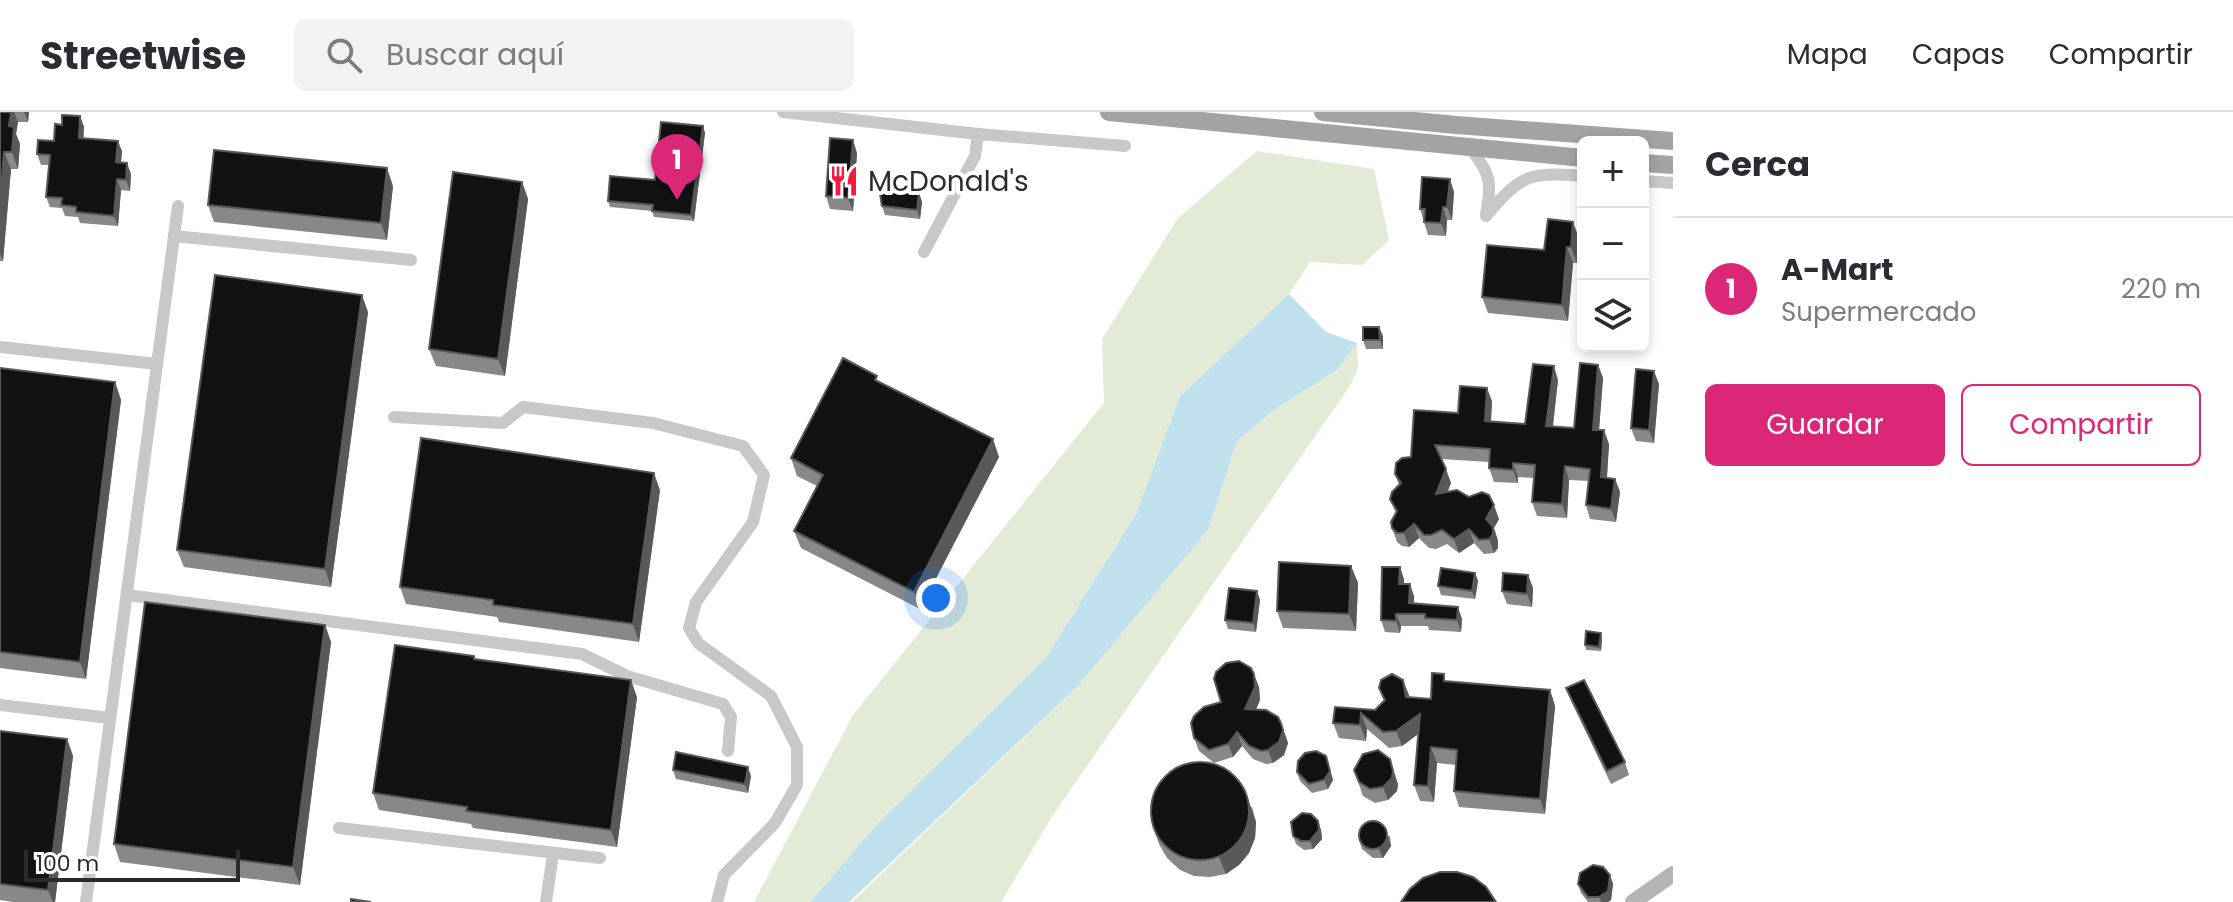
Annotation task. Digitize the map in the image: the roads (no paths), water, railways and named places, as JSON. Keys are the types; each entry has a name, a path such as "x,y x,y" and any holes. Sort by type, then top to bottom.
{"main road":[{"path":"1109,112 1195,116 1577,157"},
{"path":"1323,112 1673,141"},
{"path":"1649,163 1673,165"}],"street":[{"path":"783,112 978,134 1125,146"},
{"path":"924,252 975,156 978,134"},
{"path":"1470,148 1486,170 1491,187 1486,216 1513,185 1544,173 1577,176"},
{"path":"1649,181 1673,183"},
{"path":"86,902 178,206"},
{"path":"174,236 411,260"},
{"path":"0,347 157,364"},
{"path":"394,417 503,423 523,407 653,423 743,446 764,475 753,522 696,602 689,628 698,643 771,696 797,747 797,785 775,823 724,875 717,902"},
{"path":"127,595 582,654 627,676 723,704 731,717 728,751"},
{"path":"0,705 110,718"},
{"path":"339,828 600,858"},
{"path":"546,902 553,854"},
{"path":"1633,902 1673,874"}],"water":[{"path":"1289,294 1326,332 1357,343 1337,370 1274,410 1237,441 1208,530 1078,686 849,902 810,902 878,823 1045,659 1136,514 1180,396"}],"place":[{"name":"McDonald's","path":"844,181"},
{"name":"A-Mart","path":"677,200"}]}
